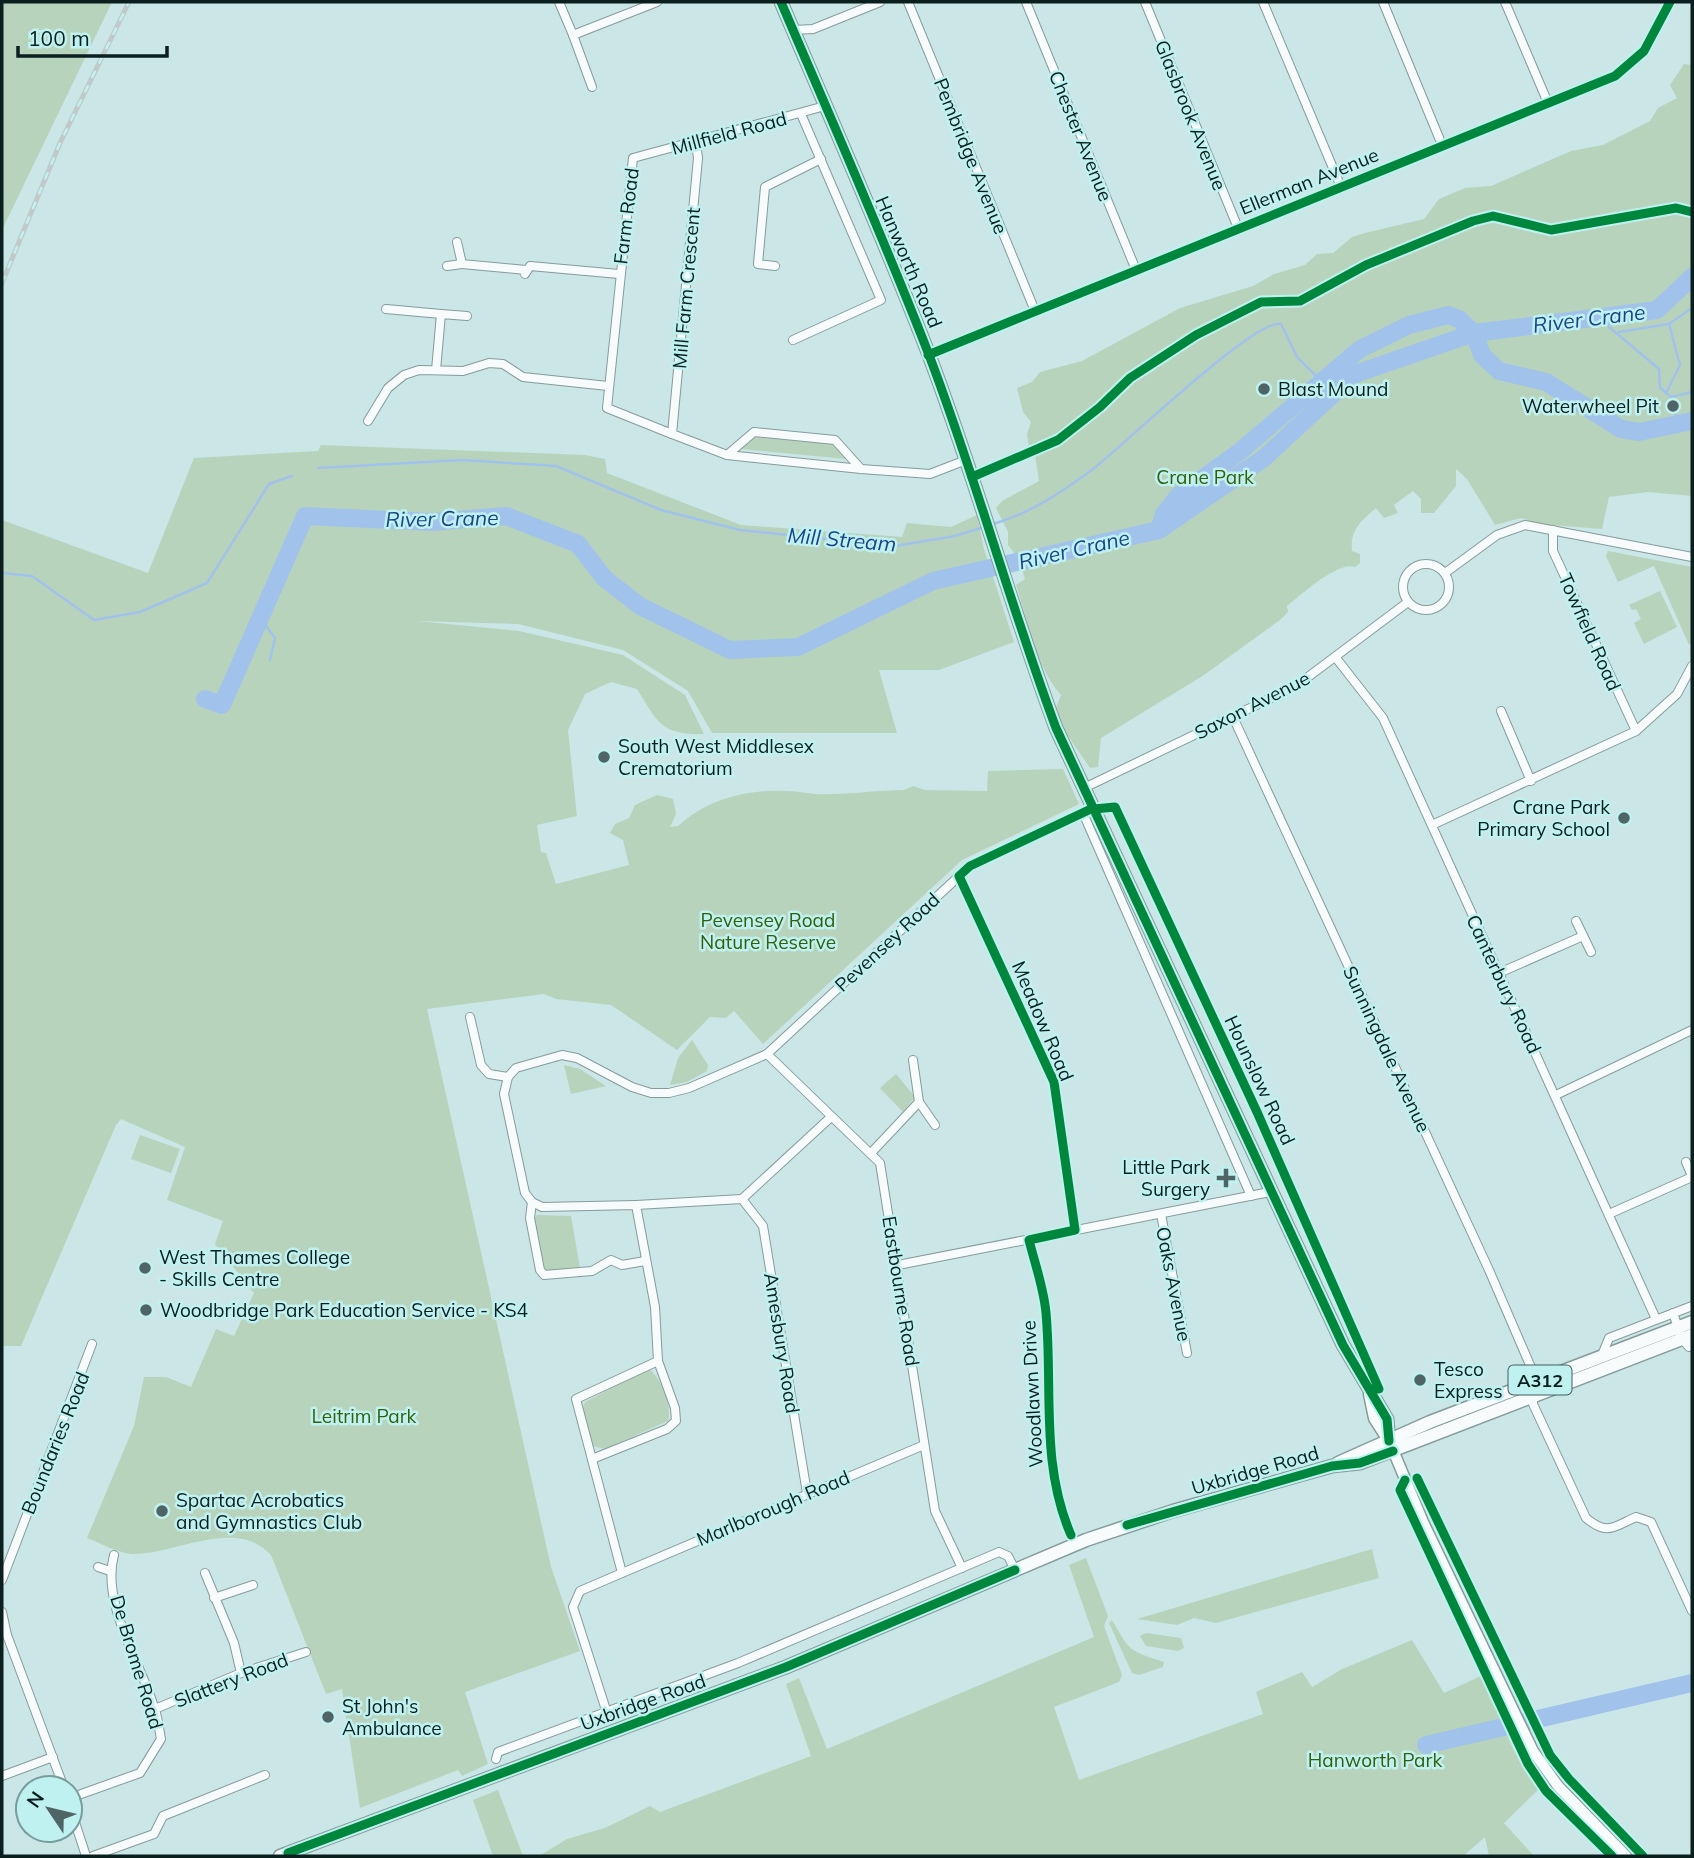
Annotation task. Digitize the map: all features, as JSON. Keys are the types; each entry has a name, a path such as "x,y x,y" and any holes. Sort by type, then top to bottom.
{"main road":[{"name":"Hanworth Road","path":"781,2 928,355 986,518 1029,660"},
{"name":"Hounslow Road","path":"1029,660 1084,788 1088,810 1270,1192 1370,1394 1387,1419 1391,1446 1511,1709 1558,1786 1626,1856"},
{"name":"A312","path":"1391,1446 1533,1389 1686,1337 1692,1322"},
{"name":"A312","path":"1533,1389 1602,1356 1686,1337"},
{"name":"Uxbridge Road","path":"280,1856 774,1671 1075,1545 1173,1511 1332,1466 1391,1446"}],"street":[{"path":"559,2 592,87"},
{"path":"573,35 657,2"},
{"path":"793,30 813,29 880,2"},
{"name":"Pembridge Avenue","path":"908,2 1035,311"},
{"name":"Chester Avenue","path":"1026,2 1136,270"},
{"name":"Glasbrook Avenue","path":"1145,2 1238,228"},
{"path":"1264,2 1341,187"},
{"path":"1383,2 1442,145"},
{"path":"1505,2 1548,103"},
{"name":"Ellerman Avenue","path":"928,355 1615,76 1644,51 1671,2"},
{"path":"800,47 813,29"},
{"name":"Millfield Road","path":"632,158 696,143 825,106"},
{"name":"Hanworth Road","path":"793,340 881,300 801,114"},
{"name":"Mill Farm Crescent","path":"672,434 698,158 696,143"},
{"name":"Farm Road","path":"632,158 607,408 672,434"},
{"path":"775,265 758,264 765,187 821,159"},
{"path":"457,242 462,264"},
{"name":"Farm Road","path":"447,266 462,264 525,272 530,266 619,274"},
{"path":"386,309 467,316"},
{"path":"436,370 441,314"},
{"path":"368,421 388,388 404,375 436,370 463,371 489,363 503,365 523,377 608,386"},
{"path":"727,455 754,432 835,440 861,469"},
{"path":"672,434 727,455 861,469 930,474 966,460"},
{"path":"1445,573 1507,530 1525,525 1692,557"},
{"name":"Towfield Road","path":"1553,530 1553,551 1636,732"},
{"path":"1433,564 1445,573 1450,588 1443,603 1430,610 1422,610 1408,602 1403,580 1412,568 1433,564"},
{"name":"Saxon Avenue","path":"1084,788 1296,686 1408,602"},
{"name":"Canterbury Road","path":"1336,658 1383,718 1656,1320"},
{"path":"1432,825 1636,732 1670,702 1692,666"},
{"path":"1500,711 1531,781"},
{"name":"Sunningdale Avenue","path":"1233,717 1489,1270 1533,1372 1533,1389 1586,1518 1600,1530 1607,1530 1636,1517 1651,1522 1692,1611"},
{"path":"1088,810 1251,1196"},
{"name":"Pevensey Road","path":"508,1077 524,1064 562,1055 578,1058 632,1087 651,1093 669,1093 689,1088 766,1054 970,866 1088,810"},
{"name":"Meadow Road","path":"959,876 1054,1083 1075,1230"},
{"path":"1576,921 1591,952"},
{"path":"1499,973 1583,936"},
{"path":"470,1017 481,1065 489,1074 508,1077 504,1094 526,1194 541,1208 742,1199 831,1117"},
{"path":"1556,1095 1692,1030"},
{"name":"Eastbourne Road","path":"766,1054 880,1163 935,1511 962,1569"},
{"path":"913,1060 919,1102 935,1125"},
{"path":"871,1153 919,1102"},
{"path":"1609,1214 1692,1176 1686,1162"},
{"path":"898,1265 1270,1192"},
{"name":"Amesbury Road","path":"742,1199 763,1226 807,1493"},
{"path":"532,1202 530,1219 540,1270 544,1275 592,1270 611,1260 622,1265 645,1261"},
{"path":"592,1459 667,1429 676,1421 675,1408 658,1361 656,1307 636,1205"},
{"name":"Oaks Avenue","path":"1161,1214 1187,1353"},
{"name":"Woodlawn Drive","path":"1030,1240 1046,1311 1050,1453 1062,1515 1075,1545"},
{"path":"1602,1356 1609,1338 1692,1306"},
{"path":"1673,1313 1686,1337"},
{"name":"Boundaries Road","path":"2,1580 92,1344"},
{"path":"576,1399 658,1361"},
{"path":"573,1389 622,1573"},
{"name":"Marlborough Road","path":"607,1713 573,1606 580,1591 924,1445"},
{"name":"Uxbridge Road","path":"496,1759 498,1752 738,1663 999,1552 1008,1556 1015,1570"},
{"name":"De Brome Road","path":"84,1793 140,1773 161,1739 155,1709 120,1616 110,1571 114,1555"},
{"path":"98,1567 110,1571"},
{"path":"205,1573 234,1643 241,1673"},
{"path":"214,1598 253,1585"},
{"path":"2,1612 7,1635 59,1774"},
{"name":"Slattery Road","path":"155,1709 241,1673 306,1652"},
{"path":"2,1776 53,1757"},
{"path":"93,1856 154,1834 163,1816 265,1775"}],"green space":[{"path":"2,2 112,2 2,230"},
{"name":"Crane Park","path":"1684,64 1692,65 1692,496 1648,492 1609,497 1602,529 1538,524 1521,518 1495,525 1467,479 1456,469 1456,486 1434,513 1421,513 1421,499 1413,491 1394,505 1398,513 1384,518 1376,508 1354,532 1352,551 1360,554 1360,563 1355,567 1339,569 1320,580 1287,606 1288,612 1280,620 1204,675 1101,738 1098,767 1090,768 1066,733 1056,708 1061,695 1038,657 1033,643 1016,585 1025,579 1018,558 1008,545 1008,532 996,508 1002,501 1039,481 1035,455 991,473 988,465 1029,448 1027,434 1031,422 1023,412 1017,388 1032,382 1040,372 1082,361 1180,308 1253,286 1274,274 1305,265 1317,254 1333,253 1352,237 1424,219 1439,199 1465,188 1491,186 1571,151 1603,145 1650,121 1658,108 1677,98 1670,85"},
{"path":"755,437 832,444 846,459 741,449"},
{"name":"Leitrim Park","path":"321,445 584,455 605,459 607,473 741,525 902,537 907,523 951,527 977,515 984,549 1014,642 939,670 879,670 897,733 712,733 688,691 623,650 518,624 417,621 519,631 623,655 685,695 704,734 689,734 669,729 656,718 637,689 611,682 585,694 568,730 577,816 537,825 541,852 546,853 556,884 629,865 623,840 610,833 615,824 629,818 635,805 657,795 673,799 676,814 670,827 678,826 706,806 756,792 841,794 904,790 913,786 925,790 987,791 988,771 1063,769 1079,804 962,860 763,1044 734,1011 726,1018 710,1017 677,1050 611,1005 556,999 544,994 427,1009 551,1567 580,1651 465,1692 488,1764 462,1776 458,1770 360,1808 342,1689 326,1694 271,1555 257,1544 241,1539 206,1540 128,1554 87,1538 134,1426 144,1377 166,1377 191,1387 216,1329 234,1336 254,1293 215,1244 223,1221 167,1200 185,1147 121,1119 116,1125 21,1346 2,1346 2,520 148,573 194,458 318,451"},
{"path":"1608,551 1692,567 1692,640 1689,645 1654,566 1618,582 1606,556"},
{"path":"1660,591 1677,627 1644,644 1634,623 1641,619 1636,609 1632,610 1629,605"},
{"path":"692,1040 708,1065 707,1071 687,1082 670,1085 678,1058"},
{"path":"564,1065 580,1069 606,1086 571,1094"},
{"path":"896,1074 915,1097 903,1112 880,1088"},
{"path":"140,1135 180,1149 171,1173 131,1159"},
{"path":"537,1215 571,1216 580,1268 550,1273 545,1271 533,1220"},
{"path":"648,1369 653,1372 664,1392 669,1409 668,1421 605,1449 592,1446 582,1409 585,1402"},
{"path":"1372,1549 1379,1578 1216,1623 1194,1618 1177,1625 1137,1619"},
{"name":"Hanworth Park","path":"1086,1558 1108,1616 1104,1626 1122,1675 1119,1682 1054,1707 1079,1780 1263,1714 1256,1692 1302,1672 1312,1687 1342,1669 1412,1640 1444,1693 1481,1676 1515,1753 1537,1786 1538,1790 1504,1823 1534,1856 1489,1856 1485,1837 1463,1856 539,1856 567,1839 605,1828 650,1806 660,1812 811,1756 786,1684 799,1678 827,1749 1094,1637 1069,1565"},
{"path":"1112,1620 1132,1649 1164,1662 1163,1667 1139,1675 1132,1673 1109,1623"},
{"path":"1146,1633 1181,1638 1184,1648 1178,1651 1146,1646 1140,1636"},
{"path":"498,1790 523,1856 493,1856 473,1800"}],"waterway":[{"name":"River Crane","path":"205,699 222,705 305,516 432,522 506,516 578,544 604,578 640,606 730,650 798,647 933,581 1159,530 1264,458 1355,374 1474,333 1657,310 1692,277"},
{"path":"1619,332 1669,324 1692,308"},
{"name":"River Crane","path":"1159,530 1164,514 1178,496 1238,453 1360,349 1409,325 1448,315 1459,319 1474,333 1482,355 1499,371 1546,382 1621,429 1639,432 1692,421"},
{"path":"1609,321 1609,327 1659,369 1660,388 1671,397 1674,413 1683,423"},
{"name":"Mill Stream","path":"990,525 1031,509 1081,478 1218,361 1267,328 1281,324 1297,357 1320,380"},
{"path":"1666,393 1680,365 1669,324"},
{"path":"1671,397 1692,392"},
{"name":"Mill Stream","path":"318,468 462,460 556,466 661,510 740,530 895,546 955,536 984,527"},
{"name":"Mill Stream","path":"2,573 32,576 94,620 140,612 207,583 269,484 292,476"},
{"path":"260,618 275,638 270,660"},
{"path":"1426,1745 1692,1683"}],"railway":[{"path":"2,283 60,143 129,2"}],"cycle path":[{"path":"781,2 929,355 1056,728 1343,1345 1387,1419 1389,1441"},
{"path":"928,355 1615,76 1644,51 1670,2"},
{"path":"972,477 1058,440 1100,407 1130,378 1196,335 1261,302 1300,301 1366,265 1473,221 1493,216 1551,230 1676,208 1692,212"},
{"path":"1094,809 1115,807 1257,1112 1379,1389 1372,1389"},
{"path":"1071,1535 1061,1508 1051,1453 1046,1313 1029,1240 1075,1230 1054,1082 959,876 970,866 1093,808"},
{"path":"1127,1525 1332,1466 1360,1463 1393,1451"},
{"path":"1417,1478 1550,1755 1569,1779 1643,1856"},
{"path":"1405,1480 1400,1490 1528,1764 1546,1791 1612,1856"},
{"path":"288,1853 786,1667 1015,1570"}],"place":[{"name":"Blast Mound","path":"1264,389"},
{"name":"Waterwheel Pit","path":"1673,406"},
{"name":"South West Middlesex Crematorium","path":"604,757"},
{"name":"Crane Park Primary School","path":"1624,818"},
{"name":"Little Park Surgery","path":"1226,1178"},
{"name":"West Thames College - Skills Centre","path":"145,1268"},
{"name":"Woodbridge Park Education Service - KS4","path":"146,1310"},
{"name":"Tesco Express","path":"1420,1380"},
{"name":"Spartac Acrobatics and Gymnastics Club","path":"162,1511"},
{"name":"St John's Ambulance","path":"328,1717"}],"park label":[{"name":"Pevensey Road Nature Reserve","path":"768,931"}]}
